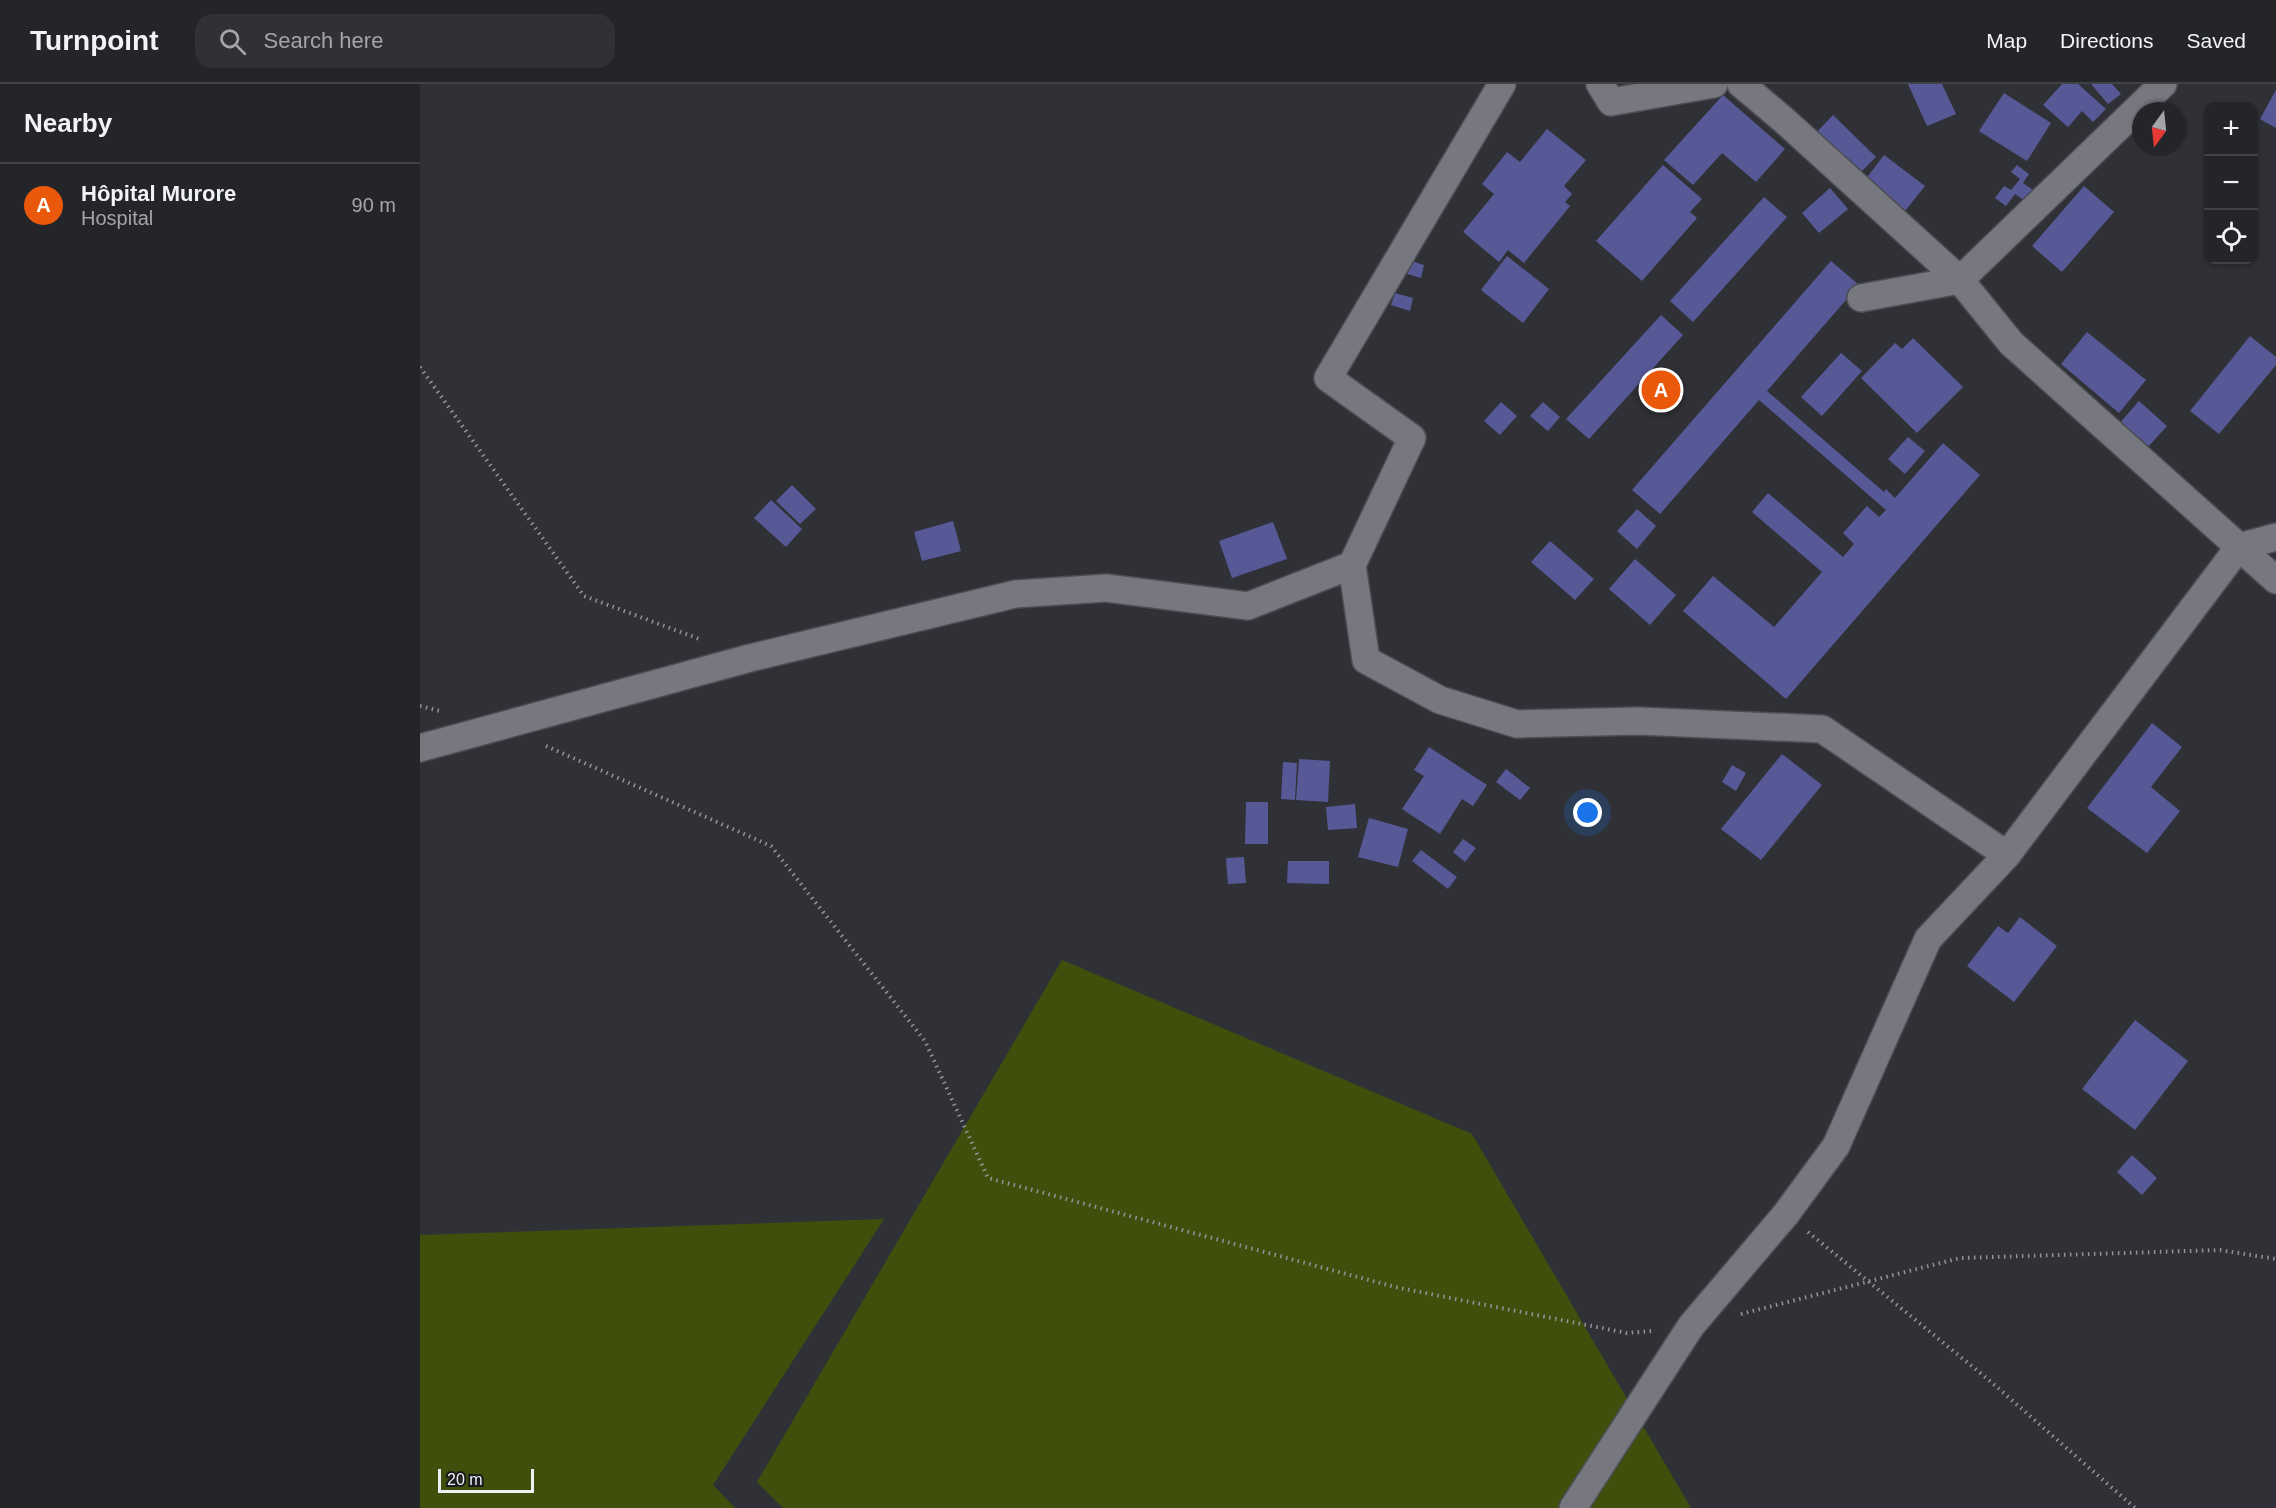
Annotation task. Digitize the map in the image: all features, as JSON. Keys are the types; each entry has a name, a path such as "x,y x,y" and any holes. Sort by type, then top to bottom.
{"street":[{"path":"1503,84 1328,378 1412,438 1352,565 1365,660 1440,700 1517,724 1638,721 1822,729 2007,855"},
{"path":"1600,84 1611,102 1714,84"},
{"path":"1741,84 1960,280 2011,343 2276,580"},
{"path":"1861,298 1960,280 2163,84"},
{"path":"1573,1508 1691,1326 1786,1214 1836,1146 1929,939 2007,855 2239,547 2276,537"},
{"path":"420,748 750,658 1015,594 1106,588 1248,606 1352,565"}],"path":[{"path":"420,367 584,596 706,642"},
{"path":"420,706 443,712"},
{"path":"543,744 771,846 924,1041 988,1178 1395,1287 1627,1333 1691,1326"},
{"path":"1786,1214 1990,1381 2135,1508"},
{"path":"1736,1315 1960,1258 2220,1250 2276,1259"}],"green space":[{"path":"1062,960 1472,1134 1691,1508 783,1508 757,1482"},
{"path":"884,1219 713,1485 735,1508 420,1508 420,1235"}],"building":[{"path":"1908,84 1942,84 1956,114 1927,126"},
{"path":"2062,84 2078,84 2106,109 2093,122 2082,111 2068,127 2043,105"},
{"path":"2091,84 2112,84 2121,94 2108,104"},
{"path":"2276,90 2276,128 2260,119"},
{"path":"2004,93 2051,123 2027,161 1979,131"},
{"path":"1723,95 1785,149 1756,182 1722,153 1693,185 1664,160"},
{"path":"1833,115 1876,157 1854,179 1812,137"},
{"path":"1547,129 1586,160 1564,186 1572,194 1565,202 1570,206 1524,263 1508,250 1499,262 1463,232 1494,194 1482,184 1507,152 1520,162"},
{"path":"1884,155 1925,186 1905,211 1865,180"},
{"path":"1663,165 1702,199 1690,212 1697,218 1642,281 1596,241"},
{"path":"2017,165 2029,174 2023,183 2033,190 2025,201 2015,194 2006,206 1995,198 2004,186 2011,190 2020,179 2011,172"},
{"path":"2084,186 2114,212 2062,272 2032,246"},
{"path":"1830,188 1848,209 1819,233 1802,213"},
{"path":"1764,197 1787,217 1693,322 1670,301"},
{"path":"1507,256 1549,289 1523,323 1481,290"},
{"path":"1405,259 1424,265 1421,278 1401,272"},
{"path":"1831,261 1859,285 1767,391 1884,492 1886,489 1895,498 1943,443 1980,475 1786,699 1683,611 1713,576 1774,627 1822,572 1752,512 1768,493 1843,557 1854,544 1843,533 1867,506 1879,517 1886,510 1759,400 1660,514 1632,490"},
{"path":"1395,293 1413,298 1410,311 1391,305"},
{"path":"1661,315 1683,335 1589,439 1566,419"},
{"path":"2087,332 2146,380 2119,413 2061,364"},
{"path":"2250,336 2276,357 2276,365 2219,434 2190,411"},
{"path":"1913,338 1963,387 1917,433 1861,378 1895,343 1902,349"},
{"path":"1841,353 1862,371 1822,416 1801,397"},
{"path":"2139,401 2167,426 2146,449 2118,425"},
{"path":"1501,402 1517,416 1500,435 1484,421"},
{"path":"1543,402 1560,417 1548,431 1530,416"},
{"path":"1908,437 1925,451 1905,474 1888,459"},
{"path":"792,485 816,509 800,524 776,501"},
{"path":"771,500 802,529 786,547 754,518"},
{"path":"1637,509 1656,526 1637,549 1617,531"},
{"path":"953,521 961,551 922,561 914,532"},
{"path":"1273,522 1287,559 1232,578 1219,541"},
{"path":"1550,541 1594,579 1575,600 1531,562"},
{"path":"1635,559 1676,595 1650,625 1609,589"},
{"path":"2152,723 2182,747 2151,787 2180,811 2147,853 2087,808"},
{"path":"1429,747 1487,785 1473,806 1462,799 1440,834 1402,809 1424,776 1414,770"},
{"path":"1782,754 1822,785 1761,860 1721,829"},
{"path":"1299,759 1330,761 1328,802 1296,800"},
{"path":"1283,762 1297,763 1295,800 1281,799"},
{"path":"1732,765 1746,773 1736,791 1722,782"},
{"path":"1506,769 1530,788 1520,800 1496,782"},
{"path":"1246,802 1268,802 1268,844 1245,844"},
{"path":"1355,804 1357,828 1328,830 1326,807"},
{"path":"1369,818 1408,829 1398,867 1358,857"},
{"path":"1463,839 1476,848 1465,862 1453,852"},
{"path":"1421,850 1457,877 1448,889 1412,861"},
{"path":"1244,857 1246,883 1228,884 1226,858"},
{"path":"1288,861 1329,861 1329,884 1287,883"},
{"path":"2020,917 2057,946 2014,1002 1967,966 1998,926 2008,933"},
{"path":"2135,1020 2188,1061 2135,1130 2082,1089"},
{"path":"2132,1155 2157,1178 2142,1195 2117,1172"}],"place":[{"name":"Hôpital Murore","path":"1661,390"}]}
